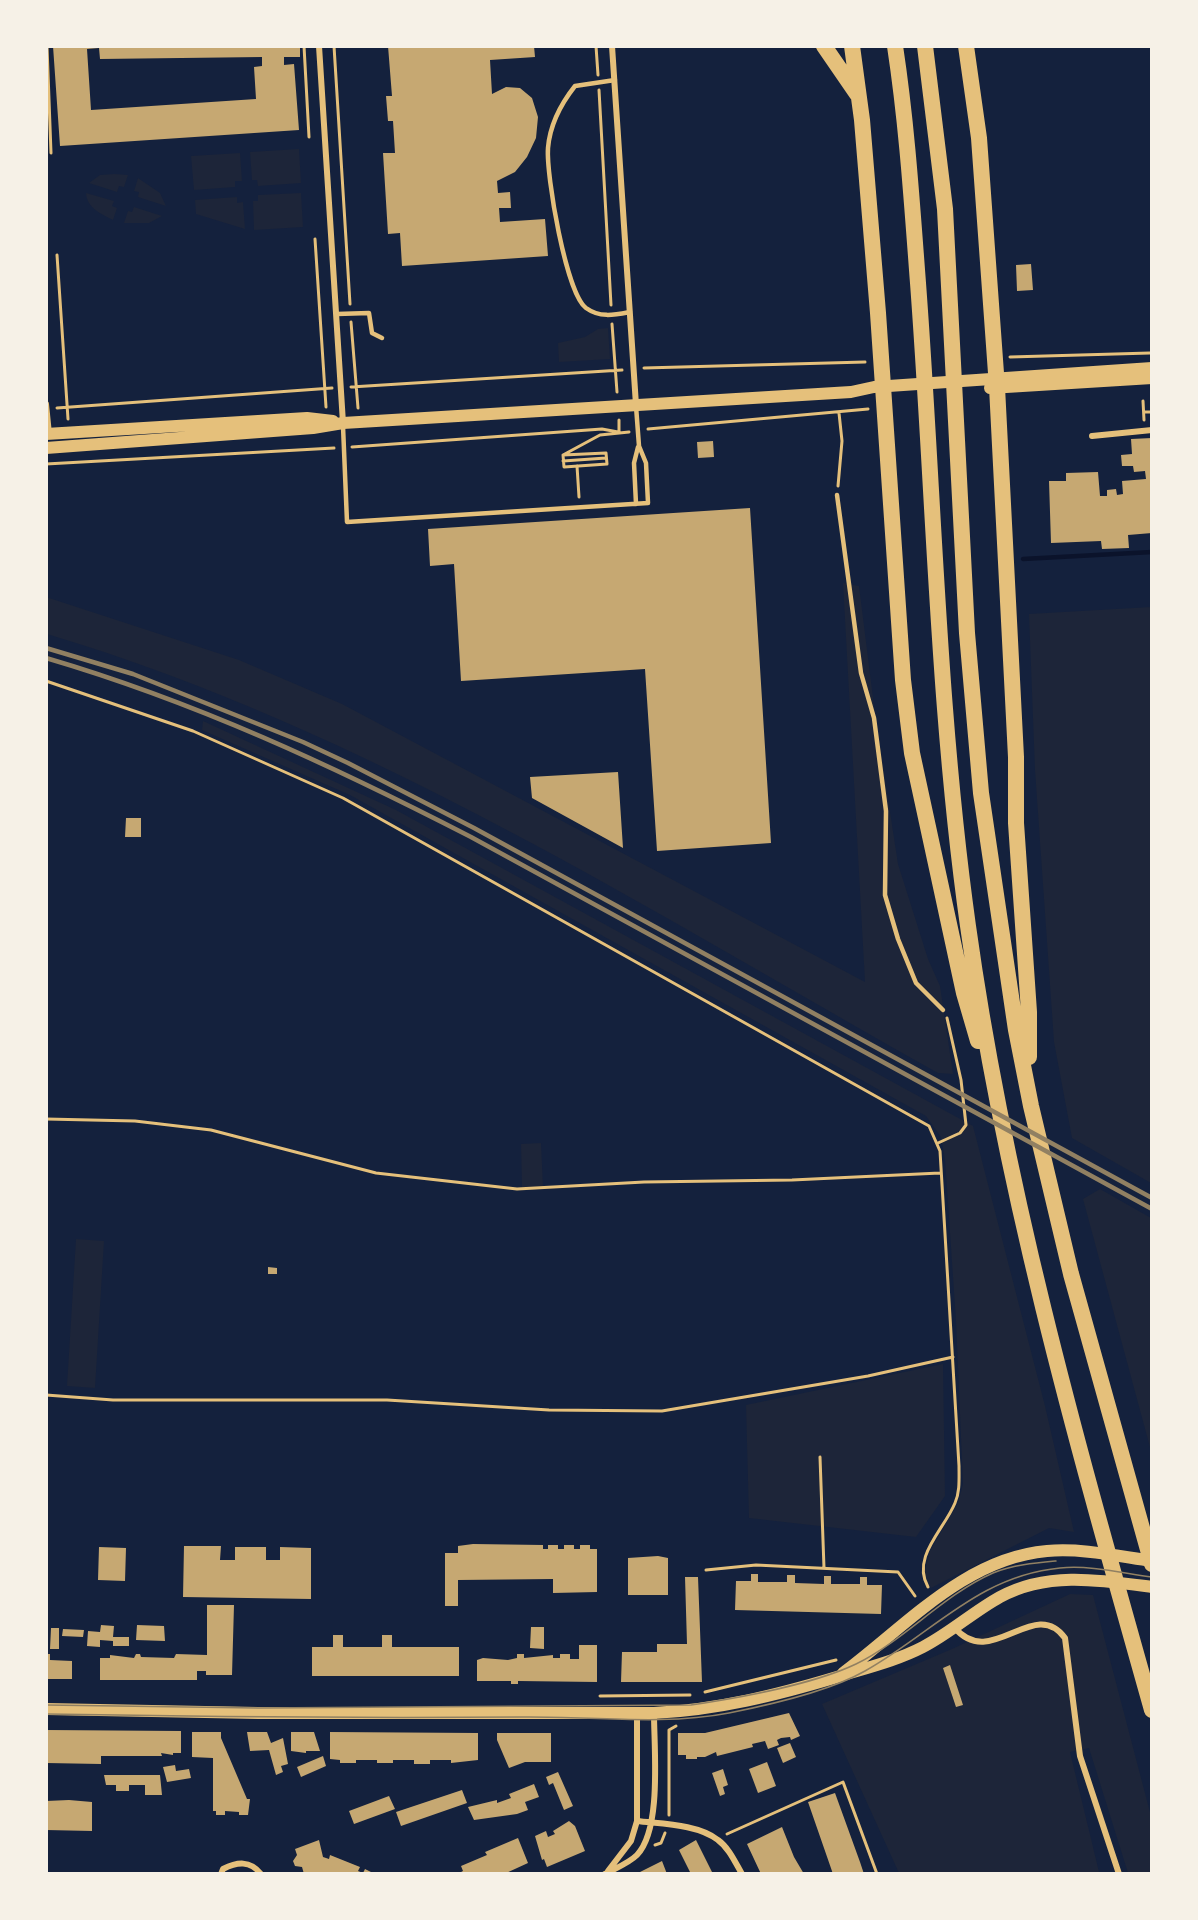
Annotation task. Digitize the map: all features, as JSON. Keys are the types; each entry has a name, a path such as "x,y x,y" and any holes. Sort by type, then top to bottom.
{"highway":[{"path":"824,46 859,98"},
{"path":"852,46 862,120 903,680 912,753 964,993 997,1098"},
{"path":"895,46 913,214 935,533 941,659 968,926 997,1098 1040,1300 1074,1433 1152,1710"},
{"path":"925,46 948,252 960,528 981,793 1028,1094 1071,1274 1152,1562"},
{"path":"966,46 972,73 979,138 997,387 1001,517 1016,758 1020,893 1029,1012 1028,1094"},
{"path":"972,73 979,46"}],"main road":[{"path":"851,392 874,387 1152,368"},
{"path":"328,423 48,448 48,434 69,432 328,423 343,423 851,392 875,394 1152,378"},
{"path":"839,1676 926,1607 975,1573 1003,1561 1056,1551 1089,1552 1152,1562"},
{"path":"46,1709 258,1713 654,1713 737,1704 870,1668 924,1647 1001,1596 1040,1582 1089,1579 1152,1587"}],"street":[{"path":"319,46 343,423"},
{"path":"612,46 636,406"},
{"path":"46,404 48,434"},
{"path":"1092,436 1152,430"},
{"path":"954,1627 966,1639 979,1643 1038,1626 1055,1628 1065,1638 1080,1756 1119,1874"},
{"path":"605,1874 631,1841 637,1821 637,1712"},
{"path":"605,1874 638,1854 645,1843 652,1823 654,1713"},
{"path":"637,1821 700,1831 717,1839 728,1850 742,1874"},
{"path":"221,1874 223,1869 234,1863 244,1863 261,1874"}],"lane":[{"path":"615,80 575,86 563,100 554,120 548,149 555,220 565,260 583,306 597,314 612,316 630,312"},
{"path":"337,314 369,313 372,333 382,338"},
{"path":"343,423 347,522 648,503 646,463 639,446 636,406"},
{"path":"636,504 634,463 639,446"},
{"path":"837,495 861,673 874,718 886,811 885,895 898,939 916,983 943,1010"}],"path":[{"path":"47,46 51,153"},
{"path":"304,46 309,136"},
{"path":"334,46 360,422"},
{"path":"596,46 616,386"},
{"path":"315,239 328,448"},
{"path":"57,255 69,432"},
{"path":"615,370 626,369"},
{"path":"1143,401 1145,422"},
{"path":"1144,412 1152,412"},
{"path":"658,428 839,413 842,441 837,495"},
{"path":"563,455 600,435 619,433 619,420"},
{"path":"70,446 72,462"},
{"path":"606,453 607,464 564,467 563,455 606,453"},
{"path":"563,461 606,458"},
{"path":"46,464 53,463"},
{"path":"577,466 580,506"},
{"path":"46,681 193,731 343,798 909,1112 929,1126 938,1143 941,1173 953,1357 958,1493 954,1505 924,1557 922,1576 931,1593"},
{"path":"938,1143 960,1132 966,1125 953,1037 943,1010"},
{"path":"46,1119 135,1121 211,1130 376,1173 517,1189 644,1182 941,1173"},
{"path":"46,1395 113,1400 387,1400 549,1410 662,1411 858,1378 953,1357"},
{"path":"820,1457 824,1568"},
{"path":"706,1570 756,1564 898,1572 911,1593 921,1601"},
{"path":"702,1693 841,1658"},
{"path":"823,1667 826,1662"},
{"path":"600,1696 694,1694"},
{"path":"717,1839 843,1782 877,1874"}],"shaded area":[{"path":"299,149 301,183 258,186 257,180 252,180 250,152"},
{"path":"240,153 242,181 235,181 235,187 194,190 191,156"},
{"path":"100,175 128,175 124,187 119,186 117,192 89,183"},
{"path":"138,178 160,193 166,206 138,197 139,192 134,191"},
{"path":"86,193 114,201 112,206 117,208 113,220 92,207"},
{"path":"301,193 303,227 254,230 253,201 258,201 258,195"},
{"path":"237,197 237,203 243,202 245,229 196,214 195,200"},
{"path":"134,207 162,216 149,223 124,223 128,211 132,212"},
{"path":"608,328 610,359 559,362 558,343 585,337 598,329"},
{"path":"843,583 859,586 875,714 898,864 928,959 940,986 953,1074 938,1073 614,888 504,828 393,772 280,720 165,673 47,634 46,597 239,660 342,704 865,982"},
{"path":"1152,607 1151,1183 1072,1138 1054,1042 1035,770 1029,614"},
{"path":"203,721 396,810 973,1126 1045,1406 1074,1532 1049,1528 931,1588 924,1574 930,1551 958,1503 963,1484 956,1321 945,1159 941,1137 926,1116 350,795 202,730"},
{"path":"541,1143 543,1187 522,1187 521,1144"},
{"path":"1100,1189 1151,1218 1151,1451 1083,1199"},
{"path":"76,1239 104,1241 95,1388 67,1386"},
{"path":"943,1364 945,1496 916,1537 749,1518 746,1405"},
{"path":"1070,1594 1093,1595 1151,1816 1151,1873 1128,1873 1089,1748 1070,1752 1099,1872 899,1873 822,1704 952,1649"}],"building":[{"path":"53,46 300,46 300,57 284,57 284,65 294,64 299,130 60,146","holes":["99,48 100,59 262,57 262,66 254,67 256,99 91,110 87,49"]},
{"path":"388,46 534,46 535,57 490,60 492,94 506,87 520,88 532,98 538,117 536,138 527,157 515,172 497,181 498,193 510,192 511,208 499,208 500,222 545,219 548,256 402,266 400,233 388,234 383,153 395,153 393,121 388,121 386,96 392,96"},
{"path":"1031,264 1033,290 1017,291 1016,265"},
{"path":"1152,438 1152,533 1128,535 1129,548 1102,549 1101,541 1051,543 1049,481 1066,481 1066,473 1098,472 1100,496 1107,496 1107,490 1116,489 1117,495 1123,494 1122,481 1146,479 1145,471 1134,472 1133,466 1122,466 1121,455 1132,454 1131,439"},
{"path":"713,441 714,457 698,458 697,442"},
{"path":"750,508 771,843 657,851 645,669 461,681 454,564 430,566 428,529"},
{"path":"618,772 623,848 532,798 530,777"},
{"path":"126,818 141,818 141,837 125,837"},
{"path":"268,1267 277,1268 277,1274 268,1274"},
{"path":"473,1544 543,1545 543,1549 548,1549 548,1545 558,1545 558,1549 564,1549 564,1545 574,1545 574,1549 580,1549 580,1545 590,1545 590,1549 597,1549 597,1592 553,1593 553,1579 458,1580 458,1606 445,1606 445,1553 458,1553 458,1546"},
{"path":"184,1546 221,1546 220,1560 235,1560 235,1547 266,1547 266,1560 280,1560 280,1547 311,1548 311,1599 183,1597"},
{"path":"99,1547 126,1548 125,1581 98,1580"},
{"path":"658,1556 668,1558 668,1595 628,1595 628,1558"},
{"path":"751,1574 758,1574 758,1582 787,1582 787,1575 795,1575 795,1583 824,1584 824,1576 831,1576 831,1584 860,1584 860,1577 867,1577 867,1585 882,1585 881,1614 735,1610 736,1581 751,1581"},
{"path":"685,1577 698,1577 702,1682 621,1682 622,1652 657,1652 657,1644 687,1644"},
{"path":"207,1605 234,1605 232,1675 206,1675 206,1671 197,1671 197,1680 100,1680 100,1658 110,1658 110,1655 134,1658 136,1654 140,1654 141,1657 174,1658 176,1654 207,1655"},
{"path":"101,1625 114,1626 113,1637 129,1637 129,1646 113,1646 113,1641 100,1640 100,1647 87,1646 88,1631 100,1632"},
{"path":"137,1625 164,1626 165,1641 136,1640"},
{"path":"531,1627 544,1627 544,1649 530,1648"},
{"path":"51,1628 59,1628 59,1649 50,1649"},
{"path":"63,1629 84,1630 83,1637 62,1636"},
{"path":"333,1635 343,1635 343,1647 382,1647 382,1635 392,1635 392,1647 459,1647 459,1676 312,1676 312,1647 333,1647"},
{"path":"579,1645 597,1645 597,1682 518,1681 518,1684 511,1684 511,1681 477,1681 477,1660 483,1658 508,1660 517,1658 517,1654 524,1654 524,1658 553,1655 553,1658 560,1658 560,1654 570,1654 570,1659 579,1659"},
{"path":"46,1654 50,1654 50,1660 72,1661 72,1679 46,1679"},
{"path":"950,1665 963,1705 956,1707 943,1668"},
{"path":"789,1713 800,1736 791,1740 790,1737 781,1738 777,1740 779,1745 768,1749 765,1741 752,1744 753,1747 717,1756 716,1752 705,1757 697,1757 697,1759 686,1759 686,1755 678,1755 678,1733 705,1733"},
{"path":"46,1730 181,1731 181,1753 173,1753 173,1755 161,1753 162,1756 101,1756 101,1764 46,1763"},
{"path":"192,1732 221,1732 221,1738 247,1799 250,1799 248,1815 225,1811 225,1815 216,1815 216,1811 213,1811 213,1758 192,1757"},
{"path":"247,1732 267,1732 271,1743 283,1738 288,1764 281,1766 283,1772 276,1775 269,1750 250,1751"},
{"path":"291,1732 314,1732 320,1751 306,1751 306,1753 291,1751"},
{"path":"330,1732 478,1733 478,1760 451,1763 451,1760 430,1760 430,1764 414,1764 414,1760 377,1763 377,1760 356,1760 356,1763 340,1763 340,1760 330,1759"},
{"path":"497,1733 551,1733 551,1762 525,1762 509,1768 497,1740"},
{"path":"790,1743 796,1757 783,1763 777,1748"},
{"path":"323,1756 326,1766 301,1777 297,1767"},
{"path":"767,1762 776,1786 758,1793 749,1769"},
{"path":"175,1765 176,1771 189,1769 191,1778 167,1782 163,1767"},
{"path":"723,1769 728,1785 723,1787 725,1794 720,1796 712,1773"},
{"path":"558,1772 573,1806 564,1810 553,1783 549,1785 546,1777"},
{"path":"104,1775 160,1775 162,1795 145,1795 145,1785 129,1785 129,1791 116,1791 116,1785 106,1785"},
{"path":"534,1784 539,1797 525,1802 528,1810 517,1814 474,1820 468,1807 497,1800 497,1803 511,1798 509,1794"},
{"path":"462,1790 467,1803 401,1826 396,1812"},
{"path":"835,1793 864,1874 833,1874 808,1802"},
{"path":"389,1796 395,1809 354,1824 349,1811"},
{"path":"46,1801 92,1802 92,1831 46,1830"},
{"path":"569,1821 575,1826 585,1851 547,1867 544,1859 542,1860 535,1836 546,1831 548,1837 555,1834 553,1831"},
{"path":"782,1827 794,1857 804,1874 761,1874 747,1844"},
{"path":"518,1838 528,1863 504,1874 457,1874 463,1871 461,1866 487,1855 485,1852"},
{"path":"319,1840 323,1857 329,1859 330,1855 360,1867 358,1871 363,1873 365,1869 375,1874 304,1874 302,1867 295,1866 293,1861 297,1855 295,1849"},
{"path":"696,1840 713,1874 691,1874 679,1850"},
{"path":"662,1861 667,1874 636,1874"}],"waterway":[{"path":"1023,559 1152,552"}],"tram line":[{"path":"46,1705 258,1708 691,1705 775,1689 839,1671 856,1664 891,1643 975,1582 1008,1568 1056,1561"},
{"path":"46,1714 548,1717 652,1720 704,1717 780,1701 817,1691 851,1678 890,1656 980,1594 1031,1573 1060,1568 1083,1568 1152,1577"}],"railway":[{"path":"46,648 133,674 303,742 348,763 474,828 1152,1198"},
{"path":"46,658 102,675 210,715 367,785 471,837 1152,1209"}]}
